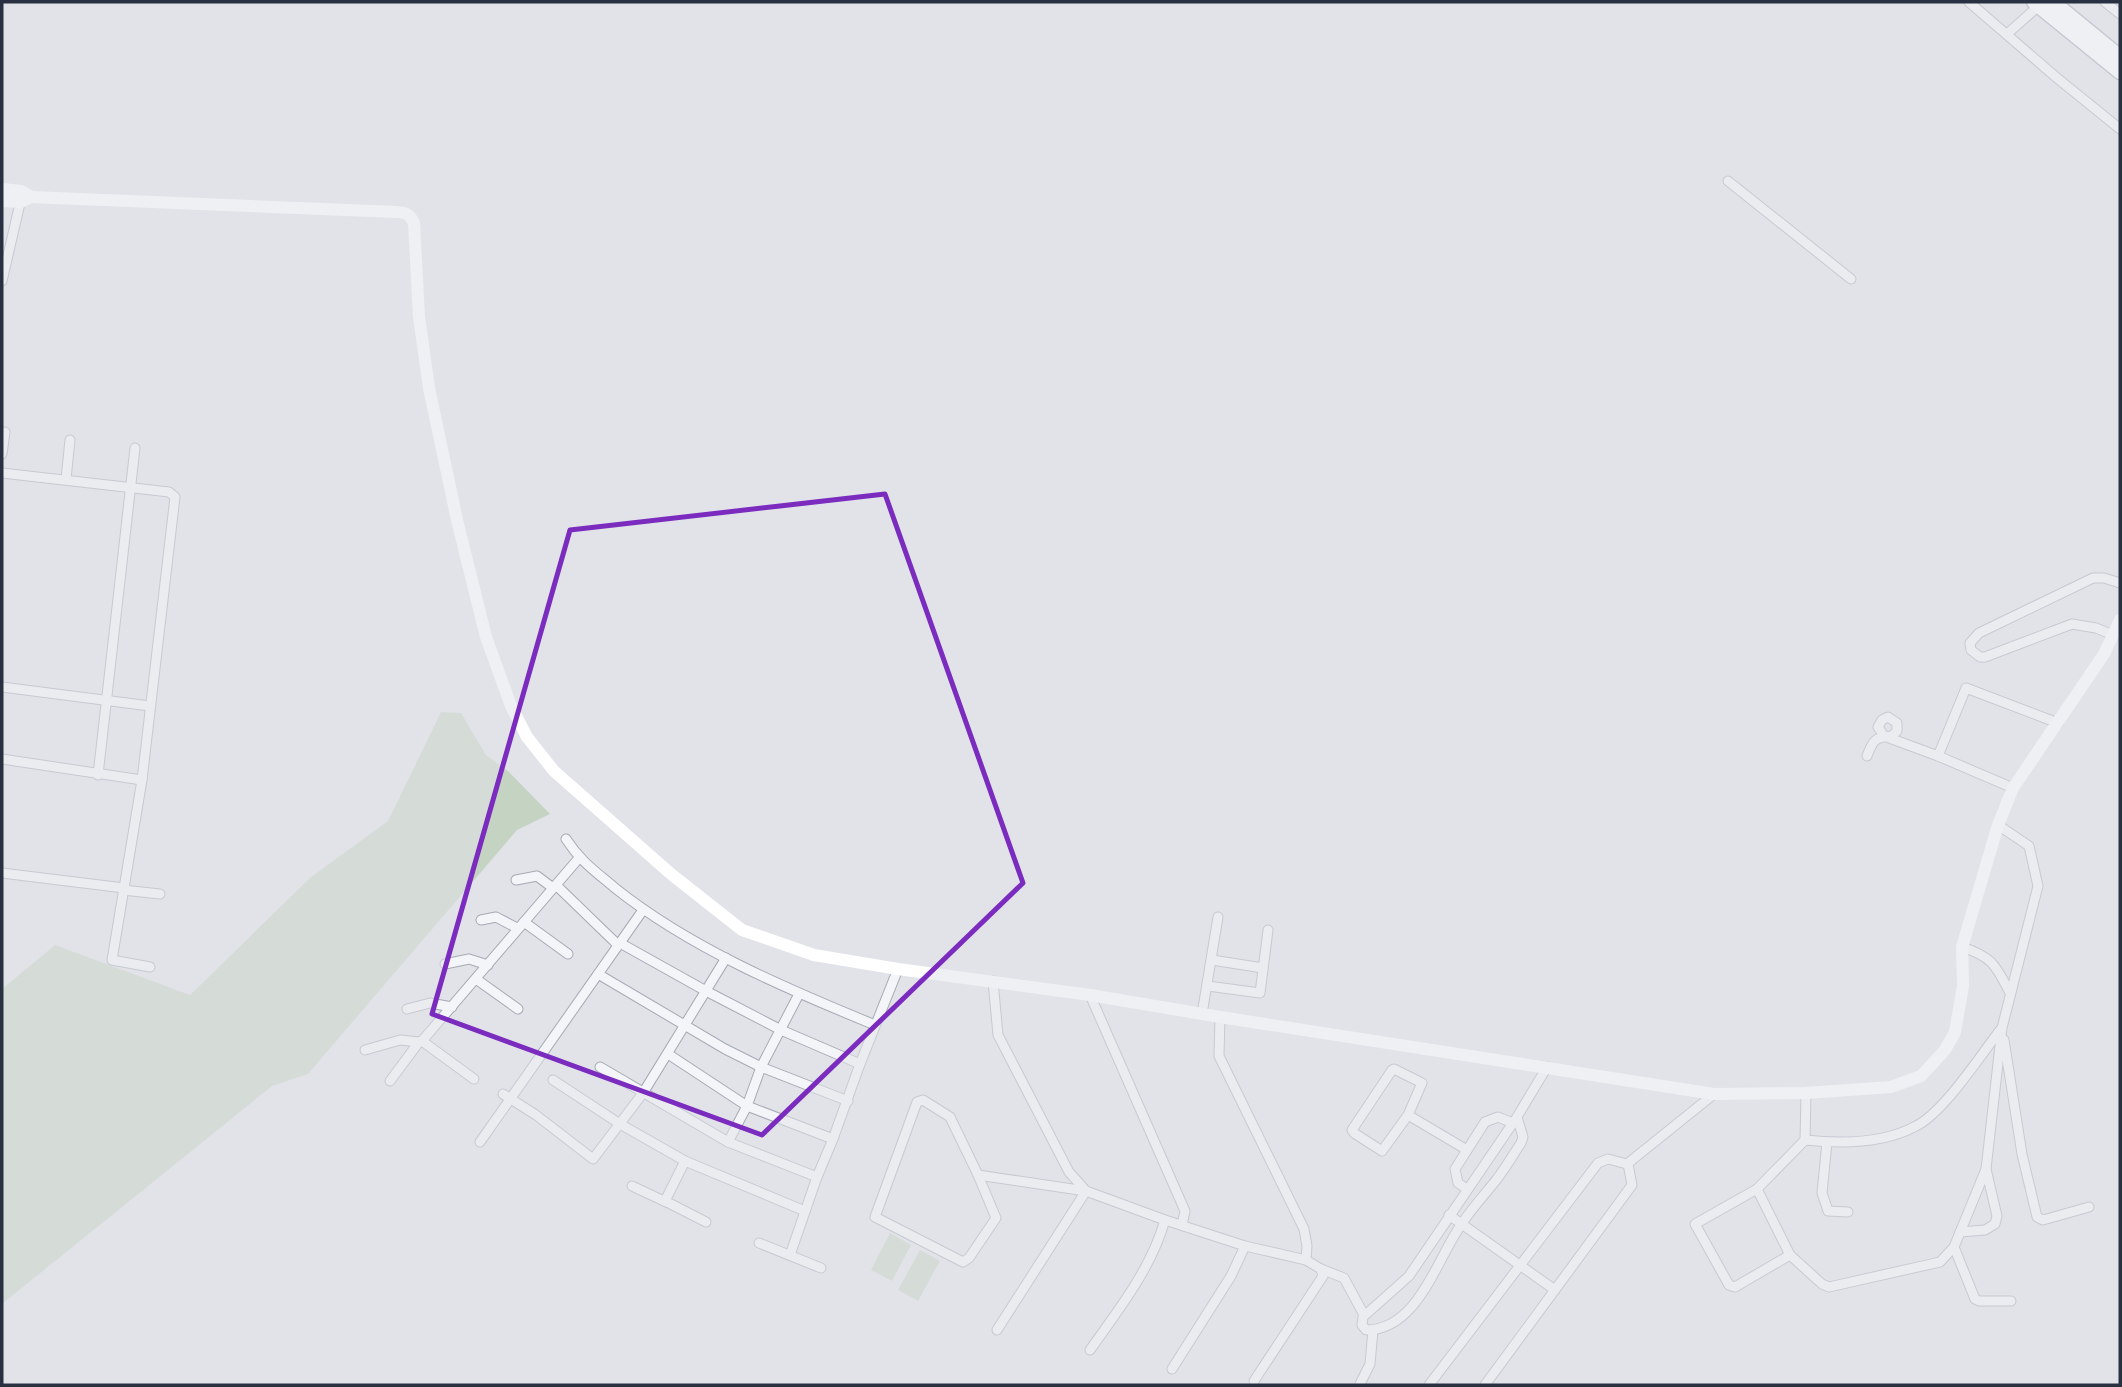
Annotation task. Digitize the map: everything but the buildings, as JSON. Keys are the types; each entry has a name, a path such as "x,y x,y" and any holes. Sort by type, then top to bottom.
{"main road":[{"path":"2043,3 2120,57"},
{"path":"2043,3 2120,72"}],"street":[{"path":"1969,2 2120,129"},
{"path":"2105,2 2120,14"},
{"path":"2007,34 2043,3"},
{"path":"1728,181 1851,279"},
{"path":"2,189 24,196 402,212 411,217 414,223 419,317 429,388 457,520 486,636 511,706 527,737 554,771 671,874 742,930 814,955 898,970 1090,995 1714,1094 1806,1093 1891,1087 1921,1076 1945,1050 1955,1032 1963,986 1962,947 1998,825 2013,788 2104,654 2120,620"},
{"path":"2,201 24,196"},
{"path":"2,281 24,196"},
{"path":"2,454 5,432"},
{"path":"66,479 70,440"},
{"path":"99,775 135,448"},
{"path":"2,473 169,492 175,497 142,780 112,960 150,967"},
{"path":"2113,635 2096,628 2072,624 1985,657 1980,657 1971,650 1970,643 1979,633 2093,578 2120,583"},
{"path":"2,687 150,706"},
{"path":"1938,756 1966,688 2058,723"},
{"path":"1867,756 1876,740 1884,736 2013,788"},
{"path":"2,759 142,780"},
{"path":"1757,1189 1790,1255 1822,1284 1829,1287 1940,1262 1954,1247 1986,1169 2002,1028 2038,886 2029,846 1998,825"},
{"path":"566,839 579,858 643,910 726,958 799,994 875,1025"},
{"path":"390,1081 579,858"},
{"path":"2,873 160,894"},
{"path":"516,880 537,876 555,887 619,944 781,1030 860,1064"},
{"path":"480,1142 507,1096 643,910"},
{"path":"481,920 496,917 521,925 568,954"},
{"path":"1202,1014 1218,917"},
{"path":"1208,986 1260,993 1268,930"},
{"path":"1962,947 1982,955 1997,967 2010,993"},
{"path":"507,1096 593,1159 643,1093 726,958"},
{"path":"445,964 469,959 488,965"},
{"path":"1212,960 1263,968"},
{"path":"790,1255 817,1177 898,970"},
{"path":"598,974 725,1049 761,1067 848,1101"},
{"path":"476,979 518,1009"},
{"path":"993,981 998,1035 1069,1172 1086,1191"},
{"path":"728,1142 747,1106 761,1067 799,994"},
{"path":"1090,995 1185,1211 1182,1225"},
{"path":"407,1009 430,1003 452,1007"},
{"path":"1220,1017 1219,1056 1304,1229 1306,1260"},
{"path":"1805,1140 1827,1142 1880,1139 1917,1126 1944,1102 2002,1028"},
{"path":"2002,1028 2022,1154 2037,1217 2043,1220 2090,1207"},
{"path":"365,1049 400,1040 421,1042 474,1079"},
{"path":"668,1054 747,1106 833,1139"},
{"path":"600,1067 728,1142 817,1177"},
{"path":"1515,1120 1523,1137 1521,1143 1499,1177 1461,1223 1421,1294 1398,1321 1380,1330 1366,1331 1362,1325 1364,1315 1409,1276 1515,1120 1547,1067"},
{"path":"1392,1070 1422,1083 1408,1115 1382,1151 1352,1130 1392,1070"},
{"path":"553,1080 620,1124 685,1161 805,1211"},
{"path":"1790,1255 1735,1287 1729,1285 1695,1224 1757,1189 1805,1140 1806,1093"},
{"path":"1627,1164 1714,1094"},
{"path":"923,1100 950,1117 978,1175 996,1218 969,1258 963,1262 875,1217 917,1102 923,1100"},
{"path":"1408,1115 1466,1150"},
{"path":"1467,1189 1458,1183 1455,1169 1485,1122 1498,1117 1515,1120"},
{"path":"1827,1142 1822,1193 1828,1211 1848,1212"},
{"path":"1429,1385 1598,1163 1608,1159 1627,1164"},
{"path":"666,1202 685,1161"},
{"path":"1485,1385 1632,1185 1627,1164"},
{"path":"1961,1232 1985,1230 1995,1224 1997,1216 1986,1169"},
{"path":"978,1175 1086,1191 1245,1246 1306,1260 1344,1278 1364,1315"},
{"path":"632,1186 706,1222"},
{"path":"997,1330 1086,1191"},
{"path":"1449,1215 1555,1290"},
{"path":"1090,1350 1148,1265 1159,1242 1165,1220"},
{"path":"759,1243 821,1268"},
{"path":"1172,1369 1231,1276 1245,1246"},
{"path":"1954,1247 1975,1299 2011,1301"},
{"path":"1254,1381 1323,1276 1321,1269"},
{"path":"1360,1384 1370,1364 1373,1330"}],"highlighted area":[{"path":"885,494 1023,883 762,1135 432,1014 570,530"}],"green space":[{"path":"441,712 461,713 486,755 509,772 550,814 517,830 308,1074 272,1086 2,1304 2,989 55,945 190,995 311,877 388,821"},
{"path":"890,1233 911,1245 892,1281 871,1270"},
{"path":"920,1250 940,1261 918,1301 898,1290"}]}
